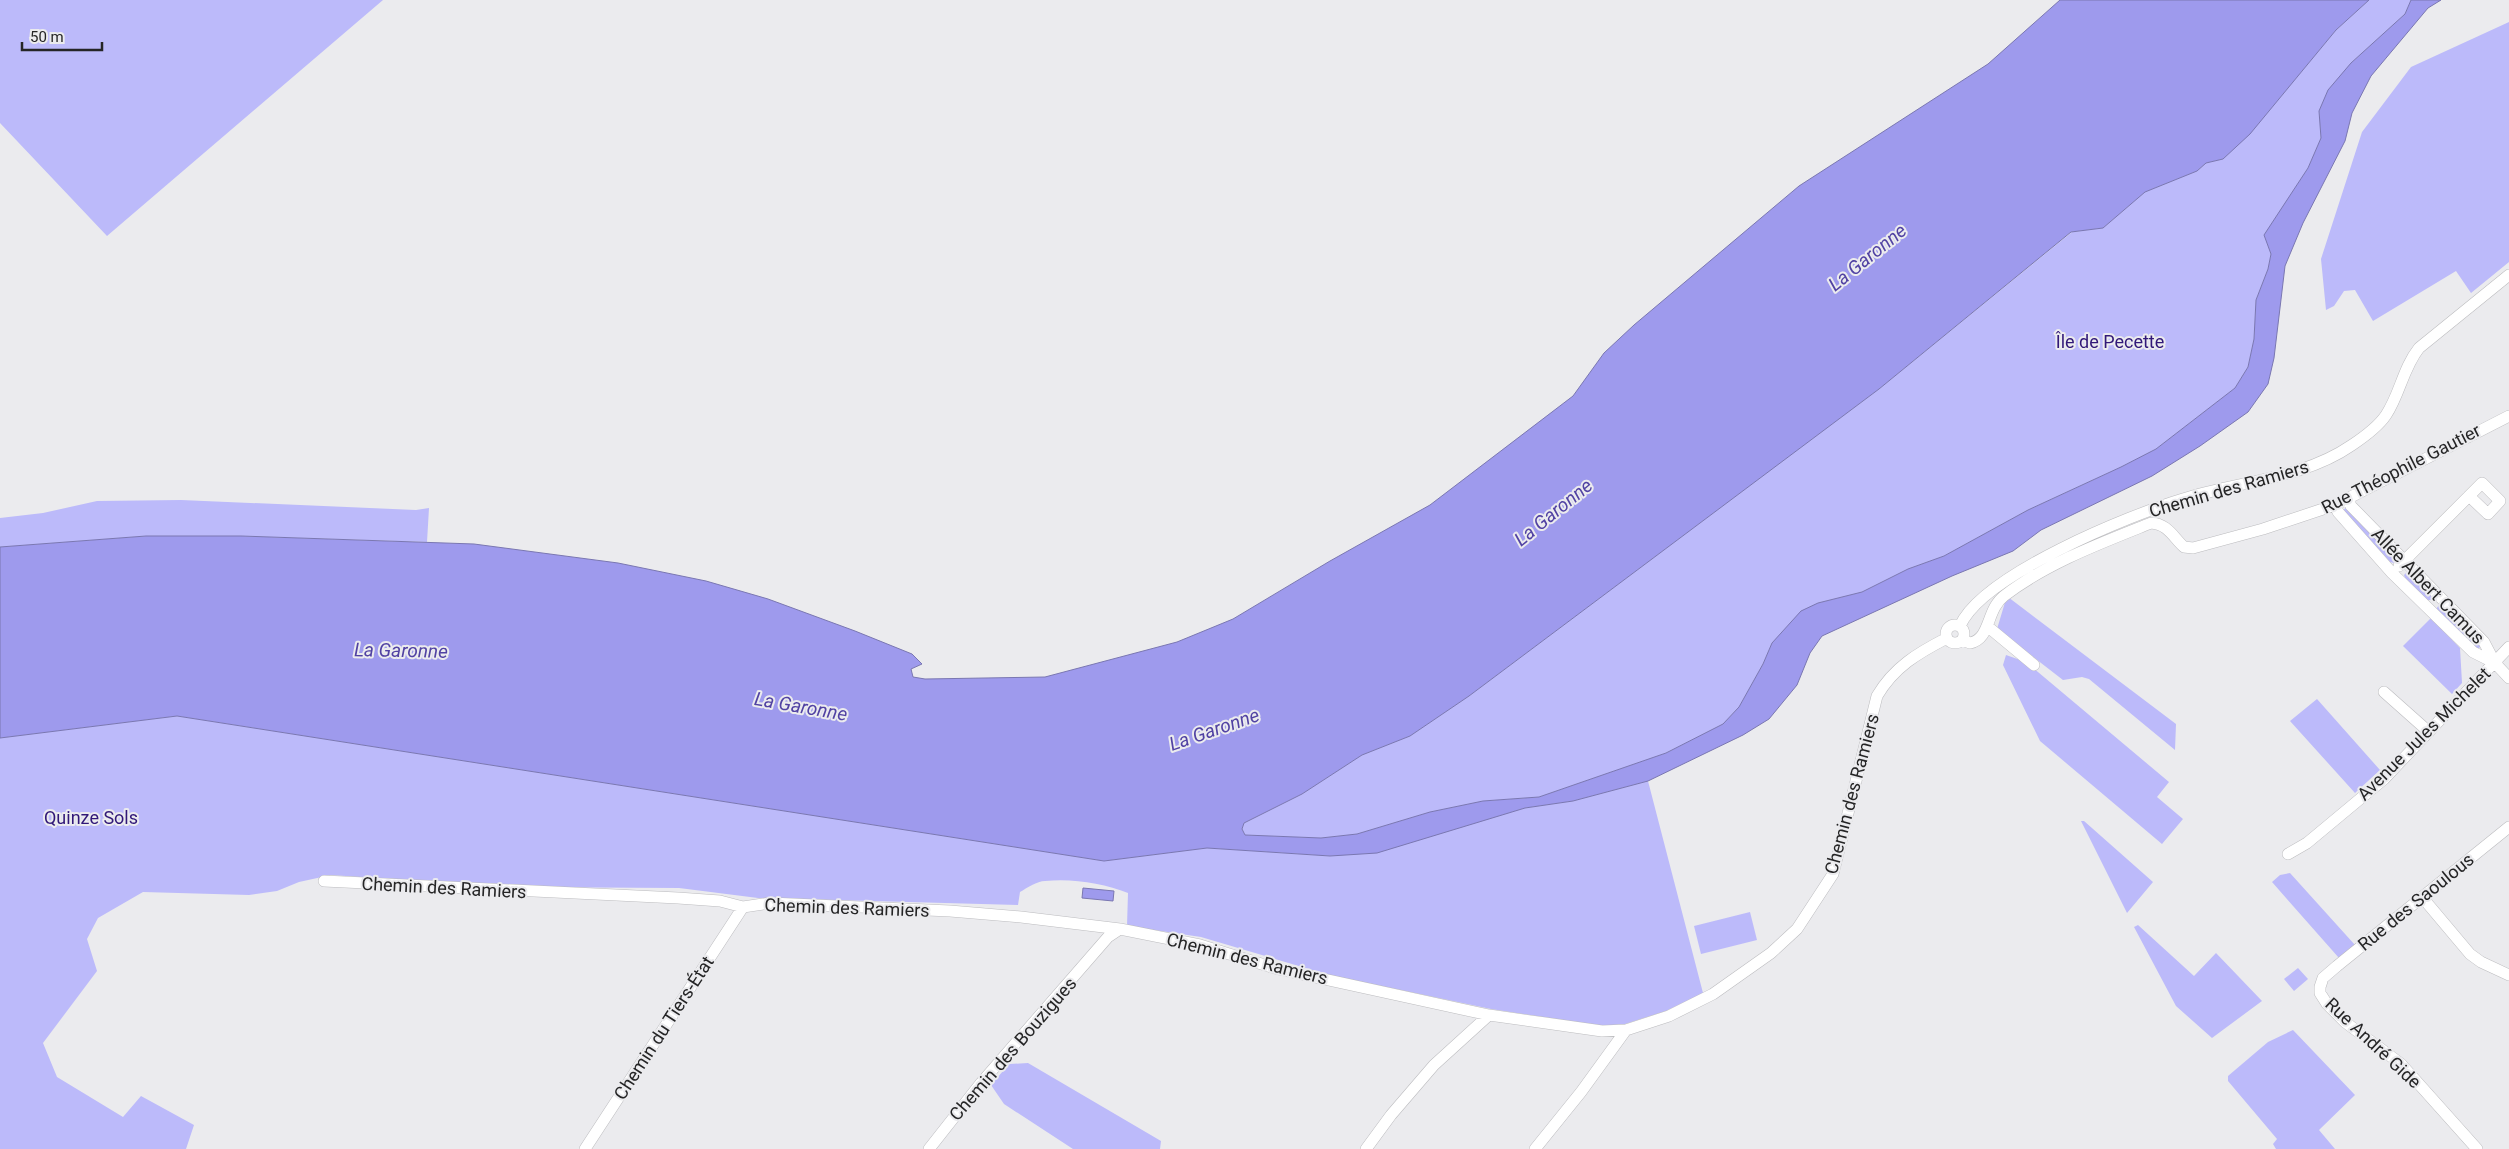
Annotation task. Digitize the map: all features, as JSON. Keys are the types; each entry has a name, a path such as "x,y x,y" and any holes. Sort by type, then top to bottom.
{"street":[{"name":"Chemin des Ramiers","path":"1960,626 1970,608 1989,592 2072,544 2129,518 2183,499 2298,472 2350,447 2385,416 2408,362 2419,348 2509,275"},
{"name":"Rue Théophile Gautier","path":"1962,640 1970,643 1979,640 1987,626 1991,610 2011,590 2092,547 2151,523 2160,524 2167,528 2184,547 2193,548 2263,529 2335,505 2509,416"},
{"path":"2392,573 2469,496"},
{"name":"Allée Albert Camus","path":"2348,499 2351,506 2484,642 2495,663"},
{"name":"Allée Albert Camus","path":"2335,505 2338,512 2392,573 2473,652 2495,663"},
{"path":"2429,609 2440,597"},
{"path":"1956,624 1960,626 1964,632 1962,640 1954,643 1947,638 1948,628 1956,624"},
{"path":"1987,626 2034,665"},
{"name":"Chemin des Ramiers","path":"324,881 678,898 720,901 742,907 770,903 950,911 1021,917 1120,929 1200,945 1278,968 1489,1015 1602,1031 1626,1030 1669,1016 1713,994 1771,953 1797,929 1833,874 1877,696 1886,681 1899,668 1914,656 1947,638"},
{"name":"Avenue Jules Michelet","path":"2288,854 2307,843 2384,779 2509,647"},
{"path":"2495,663 2509,678"},
{"path":"2384,692 2429,732"},
{"name":"Rue des Saoulous","path":"2323,978 2509,826"},
{"path":"2422,898 2470,954 2481,962 2509,975"},
{"name":"Chemin du Tiers-État","path":"585,1149 742,907"},
{"path":"1090,926 1096,935 1097,950"},
{"name":"Chemin des Bouzigues","path":"929,1149 981,1083 1108,937 1120,929"},
{"name":"Rue André Gide","path":"2323,978 2320,993 2327,1004 2345,1022 2401,1064 2477,1149"},
{"path":"1366,1149 1391,1115 1434,1065 1489,1015"},
{"path":"1535,1149 1581,1092 1626,1030"}],"green space":[{"path":"0,0 383,0 107,236 0,123"},
{"name":"Île de Pecette","path":"2369,0 2411,0 2405,14 2351,63 2319,111 2321,138 2308,168 2265,235 2271,254 2268,269 2256,300 2254,339 2248,367 2235,388 2156,449 2028,510 1944,556 1908,569 1862,592 1818,603 1772,643 1763,664 1739,707 1723,724 1666,753 1539,797 1483,801 1430,812 1357,834 1321,838 1245,835 1242,829 1244,823 1302,794 1362,755 1410,736 1469,696 1879,389 2072,232 2103,228 2145,192 2197,171 2206,163 2223,159 2267,113 2336,30"},
{"path":"2509,22 2509,262 2471,293 2456,271 2373,321 2355,290 2344,291 2334,306 2326,310 2321,259 2362,132 2411,67"},
{"path":"181,500 416,510 429,508 427,542 241,536 146,536 0,547 0,518 43,513 97,501"},
{"path":"2346,508 2397,559 2394,563 2390,562 2343,510"},
{"path":"2408,571 2434,597 2431,600 2426,600 2405,578 2404,575"},
{"path":"2008,597 2176,724 2175,750 2089,679 2082,677 2063,680 1997,629"},
{"path":"2440,604 2481,646 2478,649 2436,609"},
{"path":"2431,618 2460,648 2462,683 2452,694 2403,646"},
{"path":"2006,655 2026,662 2169,782 2157,797 2183,819 2162,844 2040,741 2003,665"},
{"path":"2317,699 2380,770 2355,793 2290,721"},
{"name":"Quinze Sols","path":"177,716 1104,861 1207,848 1330,856 1413,841 1525,808 1573,801 1648,781 1703,993 1666,1011 1625,1024 1601,1026 1491,1009 1329,975 1201,937 1127,926 1128,893 1109,886 1076,881 1055,880 1035,883 1020,892 1018,905 758,898 679,888 506,887 331,875 299,882 277,891 249,895 143,892 98,918 87,939 97,971 43,1043 57,1077 123,1117 141,1096 194,1125 186,1149 0,1149 0,738"},
{"path":"2081,821 2084,821 2153,882 2127,913"},
{"path":"2290,873 2355,945 2339,958 2272,882 2280,875"},
{"path":"1750,912 1757,940 1701,954 1694,926"},
{"path":"2138,925 2194,976 2216,953 2262,1001 2212,1038 2176,1006 2134,927"},
{"path":"2298,968 2308,979 2294,991 2284,979"},
{"path":"2293,1030 2355,1095 2319,1130 2335,1149 2276,1149 2273,1144 2277,1139 2228,1081 2228,1076 2268,1042"},
{"path":"1028,1063 1161,1141 1160,1149 1073,1149 1004,1104 991,1085 1009,1064"}],"water":[{"name":"La Garonne","path":"2060,0 2369,0 2336,30 2250,134 2223,159 2206,163 2197,171 2145,192 2103,228 2071,232 1879,389 1469,696 1410,736 1362,755 1302,794 1244,823 1242,829 1245,835 1321,838 1357,834 1430,812 1483,801 1539,797 1666,753 1723,724 1739,707 1763,664 1772,643 1801,611 1818,603 1862,592 1908,569 1944,556 2028,510 2156,449 2235,388 2248,367 2254,339 2256,300 2268,269 2271,254 2264,235 2308,168 2321,138 2319,111 2328,90 2351,63 2405,14 2411,0 2441,0 2428,8 2371,76 2352,113 2345,141 2303,223 2285,266 2274,358 2268,384 2248,412 2200,446 2152,476 2041,530 2013,551 1952,576 1822,636 1810,653 1797,685 1769,719 1743,735 1648,781 1573,801 1525,808 1377,853 1330,856 1207,848 1104,861 177,716 0,738 0,547 146,536 241,536 474,544 618,563 706,581 768,599 855,631 912,654 922,664 911,669 913,677 925,679 1045,677 1177,642 1233,619 1330,561 1430,505 1573,396 1604,353 1634,325 1799,186 1988,64"},
{"path":"1083,888 1114,891 1113,901 1082,898"}]}
